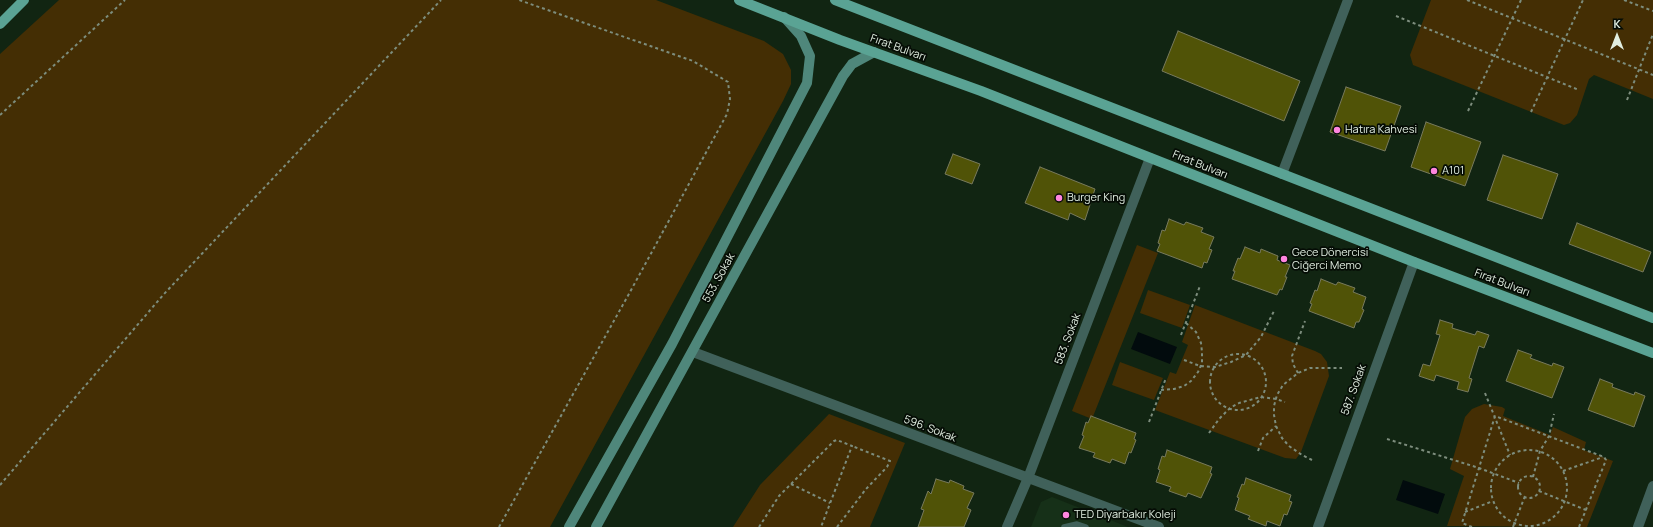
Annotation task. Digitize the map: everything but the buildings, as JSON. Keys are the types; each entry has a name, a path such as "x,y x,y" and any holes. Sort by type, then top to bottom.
{"main road":[{"path":"0,24 24,0"},
{"name":"Fırat Bulvarı","path":"738,0 981,91 1414,262 1653,353"},
{"name":"Fırat Bulvarı","path":"835,0 1653,318"},
{"path":"569,527 672,344 808,83 810,56 801,36 784,17"},
{"name":"553. Sokak","path":"596,527 843,76 852,64 874,52"}],"street":[{"path":"1282,174 1348,0"},
{"name":"583. Sokak","path":"1007,527 1028,478 1150,158"},
{"name":"587. Sokak","path":"1318,527 1414,262"},
{"name":"596. Sokak","path":"693,352 1160,527"},
{"path":"1638,527 1653,486"}],"lane":[{"path":"1064,527 1077,524 1086,527"}],"path":[{"path":"0,115 125,0"},
{"path":"0,485 164,294 441,0"},
{"path":"499,527 727,114 730,99 728,82 693,61 519,0"},
{"path":"1467,0 1653,75"},
{"path":"1468,111 1522,0"},
{"path":"1531,112 1583,0"},
{"path":"1624,0 1653,11"},
{"path":"1396,16 1548,76 1579,90"},
{"path":"1627,100 1653,34"},
{"path":"1181,335 1200,286"},
{"path":"1184,360 1200,366 1215,366 1230,362 1246,355 1261,337 1274,311"},
{"path":"1298,372 1293,364 1292,356 1305,321"},
{"path":"1161,390 1174,389 1184,386 1194,376 1200,366 1202,352 1201,343 1196,332 1186,323"},
{"path":"1231,354 1246,355 1257,360 1263,368 1266,376 1266,385 1261,397 1251,407 1242,410 1224,406 1216,400 1212,392 1210,382 1211,373 1222,358 1231,354"},
{"path":"1312,460 1289,446 1282,438 1276,426 1274,415 1276,399 1283,385 1298,372 1310,368 1342,368"},
{"path":"1149,422 1166,378"},
{"path":"1485,394 1510,455"},
{"path":"1209,432 1230,408 1239,403 1261,397 1285,402"},
{"path":"1532,477 1540,451 1549,436 1554,414"},
{"path":"1495,416 1604,457"},
{"path":"1472,527 1462,523 1495,416"},
{"path":"1258,451 1259,444 1263,438 1276,426"},
{"path":"1387,439 1479,468 1519,483"},
{"path":"759,527 779,496 834,441 837,440 890,461 887,467 866,489 837,527"},
{"path":"821,527 852,446"},
{"path":"1519,451 1540,451 1557,462 1563,470 1567,491 1564,501 1560,510 1545,522 1525,526 1515,523 1506,518 1498,510 1493,501 1491,492 1494,473 1500,463 1510,455 1519,451"},
{"path":"1563,470 1604,457"},
{"path":"1579,527 1606,460 1604,457"},
{"path":"1524,477 1532,477 1539,483 1539,491 1534,496 1525,496 1520,492 1519,483 1524,477"},
{"path":"791,484 830,503"},
{"path":"1539,491 1586,510"},
{"path":"1513,527 1525,496"},
{"path":"1465,512 1493,501"},
{"path":"1545,522 1547,527"}],"shaded area":[{"path":"59,0 656,0 764,41 783,54 791,70 791,84 550,527 0,527 0,54"},
{"path":"1431,0 1653,0 1653,99 1594,75 1589,79 1577,115 1570,123 1564,125 1413,65 1410,55"},
{"path":"1137,245 1158,253 1092,419 1072,411"},
{"path":"1148,290 1190,305 1182,328 1140,313"},
{"path":"1195,305 1315,351 1321,354 1327,362 1329,376 1301,452 1296,459 1285,458 1155,410 1170,372 1176,374 1188,345 1182,342"},
{"path":"1138,332 1177,347 1170,364 1131,349"},
{"path":"1120,362 1163,378 1154,400 1112,385"},
{"path":"1484,404 1502,407 1505,409 1503,416 1550,435 1553,427 1586,442 1584,450 1613,461 1587,527 1447,526 1464,476 1450,469 1465,417 1472,409"},
{"path":"829,414 905,443 870,527 733,527 760,485"},
{"path":"1403,480 1445,494 1438,514 1396,500"},
{"name":"TED Diyarbakır Koleji","path":"1052,497 1128,527 1031,527 1041,502"}],"place":[{"name":"Hatıra Kahvesi","path":"1337,130"},
{"name":"A101","path":"1434,171"},
{"name":"Burger King","path":"1059,198"},
{"name":"Gece Dönercisi Ciğerci Memo","path":"1284,259"},
{"name":"TED Diyarbakır Koleji","path":"1066,515"}]}
